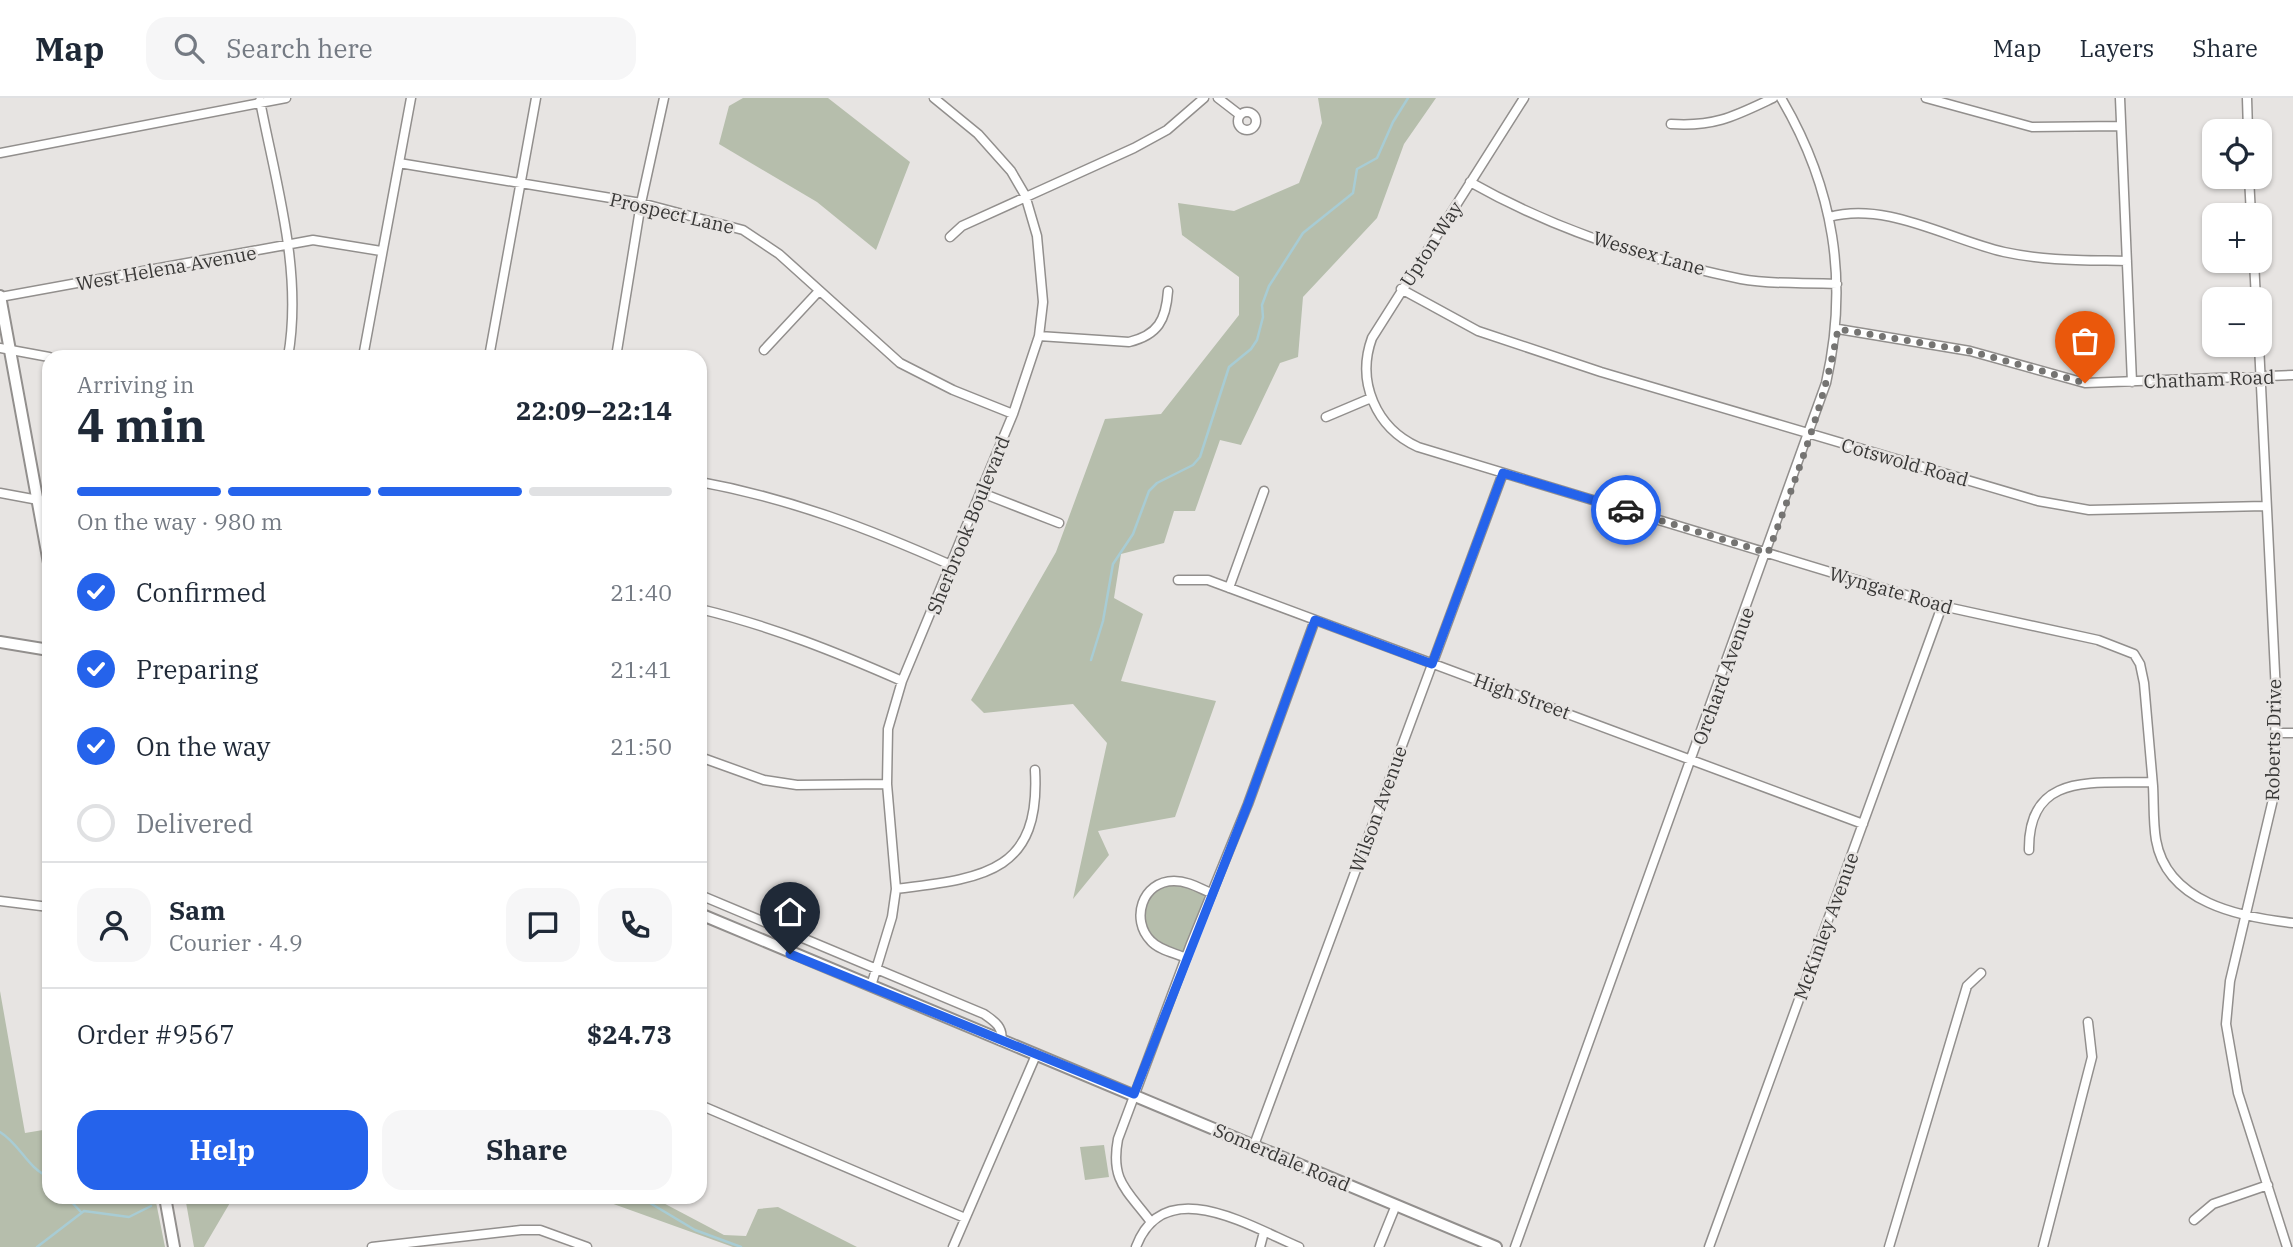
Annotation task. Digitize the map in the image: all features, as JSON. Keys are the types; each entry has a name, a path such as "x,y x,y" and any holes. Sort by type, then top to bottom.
{"main road":[{"path":"0,297 5,349 42,497"},
{"path":"0,642 42,649"},
{"name":"Somerdale Road","path":"707,917 1496,1247"},
{"path":"166,1204 174,1247"}],"street":[{"path":"0,153 260,100 286,98"},
{"path":"364,350 411,98"},
{"path":"490,350 536,98"},
{"path":"617,350 641,203 664,98"},
{"name":"Sherbrook Boulevard","path":"871,986 892,917 896,889 887,784 888,729 902,681 982,493 1013,414 1039,336 1042,289 1037,236 1025,195 1011,172 978,135 934,98"},
{"path":"950,237 962,226 1025,195 1156,136 1204,98"},
{"path":"1218,98 1240,115"},
{"name":"Upton Way","path":"1371,398 1365,369 1367,351 1401,289 1524,98"},
{"path":"1671,124 1701,126 1724,122 1773,98"},
{"name":"Orchard Avenue","path":"1515,1247 1811,434 1826,383 1838,329 1835,241 1818,174 1800,130 1781,98"},
{"path":"1926,98 2032,127 2122,126"},
{"path":"2120,98 2132,382"},
{"path":"2247,98 2248,119"},
{"path":"260,100 288,246 293,296 289,350"},
{"name":"Prospect Lane","path":"399,163 641,203 743,230 779,254 818,292 900,363 953,390 1013,414"},
{"name":"Wessex Lane","path":"1470,182 1513,206 1570,230 1669,259 1744,279 1838,284"},
{"path":"1829,217 1850,211 1897,219 2002,251 2045,260 2127,261"},
{"name":"West Helena Avenue","path":"0,297 313,240 332,240 381,251"},
{"name":"Cotswold Road","path":"1401,289 1478,331 1601,372 2038,501 2089,510 2265,506"},
{"path":"1039,336 1129,342 1141,339 1157,331 1167,309 1168,291"},
{"path":"764,350 818,292"},
{"name":"Chatham Road","path":"1838,329 1970,351 2085,383 2293,375"},
{"path":"5,349 42,356"},
{"name":"Roberts Drive","path":"2259,357 2276,694 2274,795 2230,982 2226,1024 2238,1093 2287,1247"},
{"path":"1326,416 1371,398"},
{"name":"Wyngate Road","path":"1371,398 1387,426 1405,441 1942,606 2098,640 2134,654 2140,664 2144,683 2156,839 2167,869 2186,889 2245,917 2293,923"},
{"name":"Wilson Avenue","path":"1254,1145 1503,473"},
{"path":"707,483 789,501 870,529 953,566"},
{"path":"1229,588 1264,491"},
{"path":"0,493 42,501"},
{"path":"982,493 1059,523"},
{"name":"High Street","path":"1178,580 1208,580 1863,824"},
{"name":"McKinley Avenue","path":"1709,1247 1942,606"},
{"path":"707,611 754,622 826,647 902,681"},
{"path":"1151,1222 1117,1177 1114,1161 1134,1094 1248,804 1315,620"},
{"path":"2276,733 2293,733"},
{"path":"707,760 764,780 797,785 887,784"},
{"path":"896,889 942,883 1004,863 1021,849 1037,801 1035,770"},
{"path":"2029,850 2029,835 2035,810 2043,799 2056,790 2072,785 2152,782"},
{"path":"1186,958 1153,943 1140,923 1143,903 1153,888 1168,882 1189,883 1211,893"},
{"path":"707,898 984,1014 996,1021 1001,1030 1001,1041"},
{"path":"0,901 42,906"},
{"path":"1889,1247 1967,986 1981,973"},
{"path":"2043,1247 2092,1057 2088,1022"},
{"path":"953,1247 1036,1055"},
{"path":"707,1108 965,1218"},
{"path":"2194,1220 2213,1204 2268,1185"},
{"path":"1379,1247 1396,1205"},
{"path":"1136,1247 1151,1222 1177,1209 1194,1207 1215,1211 1299,1247"},
{"path":"372,1247 540,1230 587,1247"},
{"path":"1260,1247 1264,1232"}],"green space":[{"path":"743,98 828,98 910,162 876,250 817,202 719,144 729,106"},
{"path":"1318,98 1436,98 1404,144 1377,218 1303,297 1298,357 1280,363 1241,445 1220,440 1195,511 1174,511 1164,543 1121,554 1114,598 1143,614 1121,681 1216,701 1175,817 1098,831 1109,855 1073,899 1107,743 1073,704 984,713 971,700 1056,552 1105,419 1161,414 1239,315 1239,277 1182,235 1178,203 1234,211 1299,183 1322,123"},
{"path":"1168,882 1211,893 1186,958 1161,948 1143,932 1145,901"},
{"path":"0,991 25,1133 42,1130 42,1204 156,1204 165,1247 0,1247"},
{"path":"1104,1145 1109,1177 1085,1180 1080,1147"},
{"path":"186,1204 229,1204 204,1247 194,1247"},
{"path":"613,1204 665,1204 724,1235 746,1236 758,1209 778,1207 857,1247 733,1247"}],"waterway":[{"path":"1091,660 1103,621 1113,564 1133,534 1149,491 1157,483 1193,465 1200,457 1229,367 1251,349 1257,340 1263,317 1262,305 1269,286 1303,233 1353,193 1357,169 1377,158 1393,122 1408,98"},
{"path":"0,1132 42,1174"},
{"path":"74,1204 81,1212"},
{"path":"652,1204 695,1230 741,1247"},
{"path":"37,1247 84,1211 129,1217 151,1206"}],"way so far":[{"path":"1626,510 1768,553 1811,434 1838,329 1970,351 2085,383"}],"route":[{"path":"790,954 850,976 1020,1049 1134,1094 1248,804 1315,620 1432,664 1503,473 1626,510"}]}
